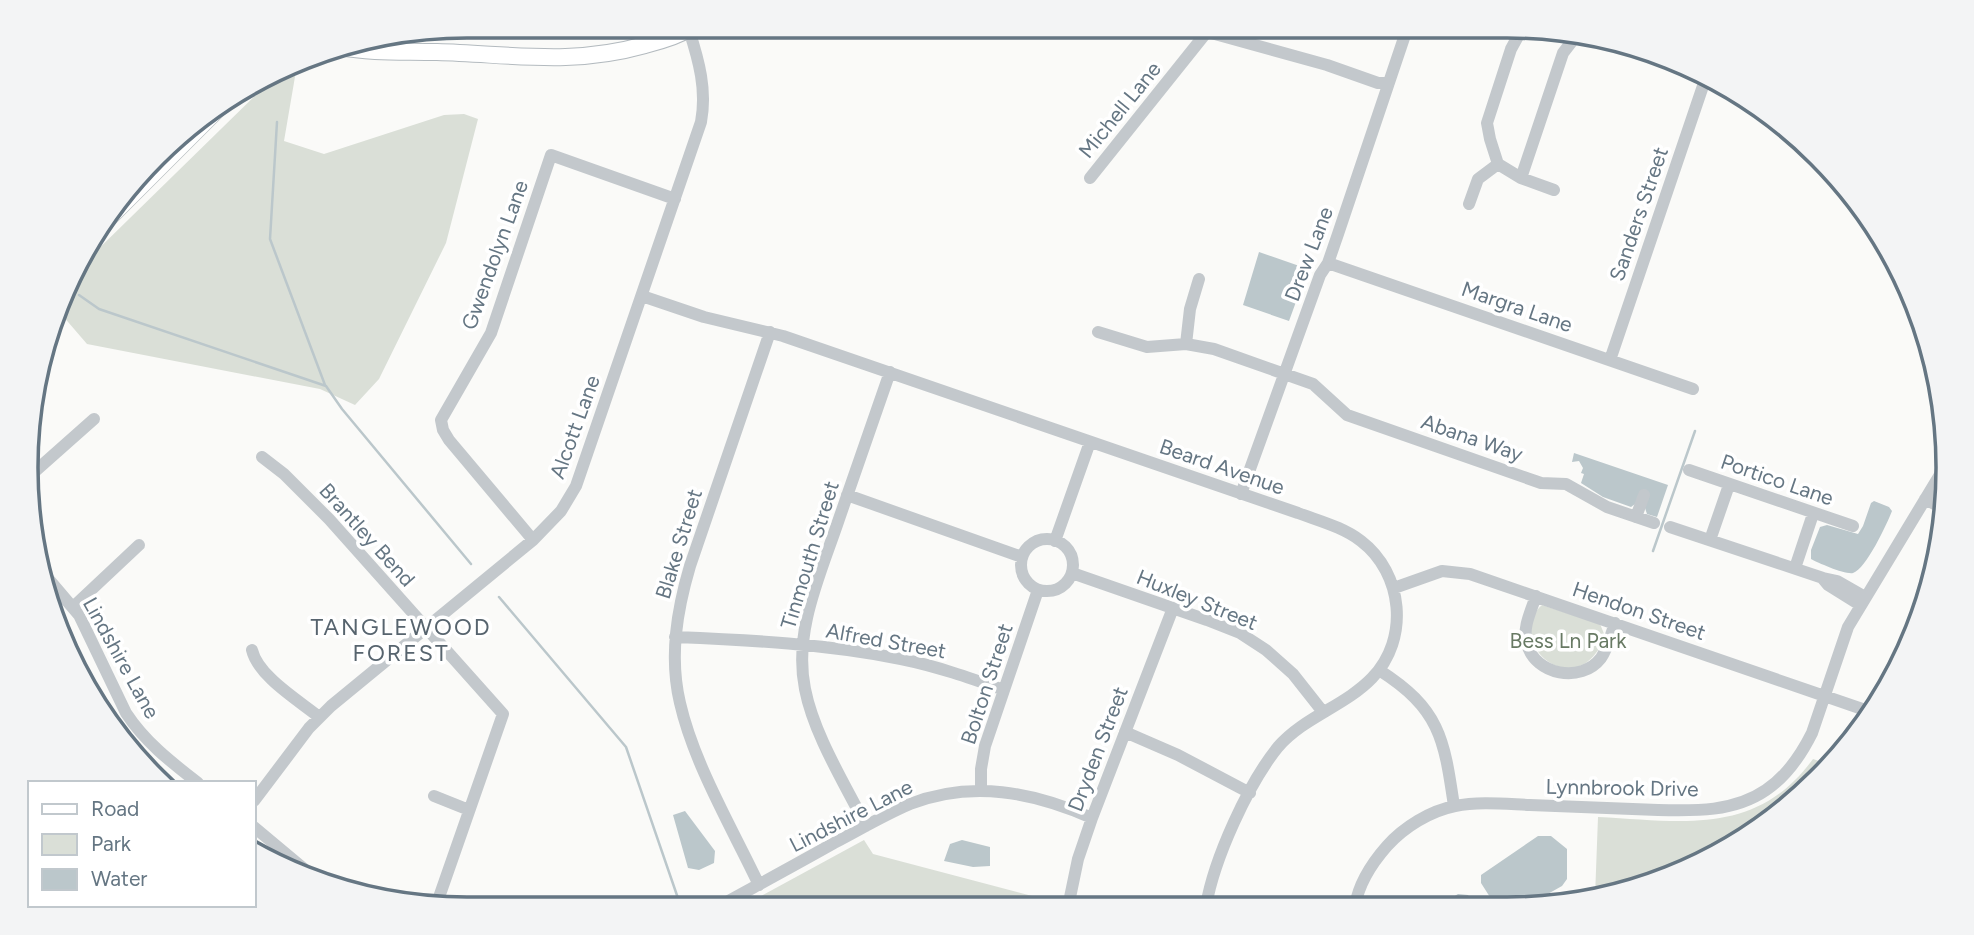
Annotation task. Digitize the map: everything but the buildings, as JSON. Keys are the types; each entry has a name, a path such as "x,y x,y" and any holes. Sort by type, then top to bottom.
{"street":[{"path":"387,46 537,59 580,58 620,52 662,38"},
{"name":"Alcott Lane","path":"256,798 319,717 533,540 561,511 576,485 701,122 704,101 694,38"},
{"name":"Michell Lane","path":"1090,178 1202,38"},
{"path":"1225,38 1302,58 1378,83 1389,83"},
{"name":"Drew Lane","path":"1241,494 1320,275 1328,262 1404,38"},
{"path":"1517,38 1487,123 1490,139 1498,164 1521,178 1553,190"},
{"path":"1521,178 1563,53 1570,43"},
{"name":"Sanders Street","path":"1610,360 1703,87"},
{"name":"Gwendolyn Lane","path":"533,540 449,440 441,420 491,333 551,155 675,198"},
{"path":"1469,204 1478,179 1498,164"},
{"name":"Margra Lane","path":"1328,262 1693,389"},
{"path":"1186,344 1189,309 1199,279"},
{"name":"Beard Avenue","path":"642,296 704,317 770,332 1329,524 1355,536 1371,549 1394,588 1397,607 1396,633 1388,654 1379,670 1353,694 1296,730 1279,747 1250,793 1216,864 1208,897"},
{"name":"Blake Street","path":"759,885 690,737 678,690 675,637 680,601 690,566 770,332"},
{"name":"Abana Way","path":"1098,332 1147,346 1186,344 1214,349 1317,387 1347,415 1541,483 1566,484 1607,507 1654,523"},
{"name":"Tinmouth Street","path":"866,826 809,704 805,687 803,646 811,601 890,372"},
{"path":"38,469 94,419"},
{"path":"1055,541 1090,442"},
{"name":"Brantley Bend","path":"262,457 284,474 329,519 503,714 440,896"},
{"name":"Portico Lane","path":"1689,470 1853,526"},
{"name":"Lynnbrook Drive","path":"1358,897 1370,868 1394,838 1428,816 1454,806 1490,804 1696,811 1739,803 1764,792 1793,765 1812,733 1849,627 1936,482"},
{"path":"1710,540 1729,485"},
{"path":"847,495 1022,557"},
{"path":"1636,517 1644,495"},
{"path":"1925,499 1934,504"},
{"path":"1795,568 1813,514"},
{"path":"1670,527 1837,581 1863,601"},
{"path":"1039,540 1055,541 1068,550 1072,558 1072,573 1061,587 1038,590 1025,580 1020,565 1022,557 1032,544 1039,540"},
{"path":"73,607 139,545"},
{"name":"Hendon Street","path":"1394,588 1432,574 1451,571 1479,576 1861,709"},
{"name":"Huxley Street","path":"1072,573 1226,627 1253,641 1293,674 1323,712"},
{"name":"Lindshire Lane","path":"55,587 83,622 135,727 191,781"},
{"name":"Bolton Street","path":"981,790 982,758 1038,590"},
{"path":"1536,596 1527,625 1527,643 1535,659 1557,672 1576,673 1595,664 1605,650 1615,623"},
{"name":"Dryden Street","path":"1070,897 1091,818 1173,608"},
{"name":"Alfred Street","path":"675,637 803,646 904,659 1004,690"},
{"path":"252,650 254,659 265,673 319,717"},
{"path":"1379,670 1411,691 1433,719 1442,743 1454,806"},
{"path":"1125,732 1178,755 1250,793"},
{"name":"Lindshire Lane","path":"737,897 866,826 923,800 951,793 981,790 1011,792 1037,797 1091,818"},
{"path":"434,796 469,810"},
{"path":"256,829 292,859"}],"green space":[{"path":"295,75 284,141 324,154 444,115 464,114 478,119 446,243 379,379 355,405 320,389 87,344 65,319 99,249 256,94"},
{"name":"Bess Ln Park","path":"1542,605 1600,624 1605,636 1593,657 1578,667 1562,668 1548,661 1537,650 1531,636 1532,620"},
{"path":"1813,759 1819,761 1768,808 1721,839 1671,864 1595,887 1598,817 1659,821 1716,819 1742,813 1767,802 1791,784"},
{"path":"864,840 873,854 1036,897 759,897"}],"water":[{"path":"1259,252 1308,269 1289,321 1243,305"},
{"path":"1574,453 1668,485 1657,517 1647,514 1645,508 1635,504 1631,507 1603,497 1581,483 1583,468 1579,461 1572,462"},
{"path":"1874,501 1892,511 1876,545 1858,570 1853,573 1844,572 1811,559 1811,550 1820,527 1827,525 1858,534"},
{"path":"685,811 715,851 714,863 699,870 688,868 673,815"},
{"path":"1538,836 1551,836 1567,849 1567,879 1562,886 1546,895 1490,897 1481,883 1481,875"},
{"path":"962,840 990,847 990,866 973,867 944,861 950,844"},
{"path":"1458,894 1469,897 1453,897"}],"waterway":[{"path":"277,122 270,239 325,385"},
{"path":"79,295 99,309 326,386 342,409 471,564"},
{"path":"1653,551 1695,431"},
{"path":"499,597 626,747 678,897"}],"district":[{"name":"TANGLEWOOD FOREST","path":"401,640"}]}
